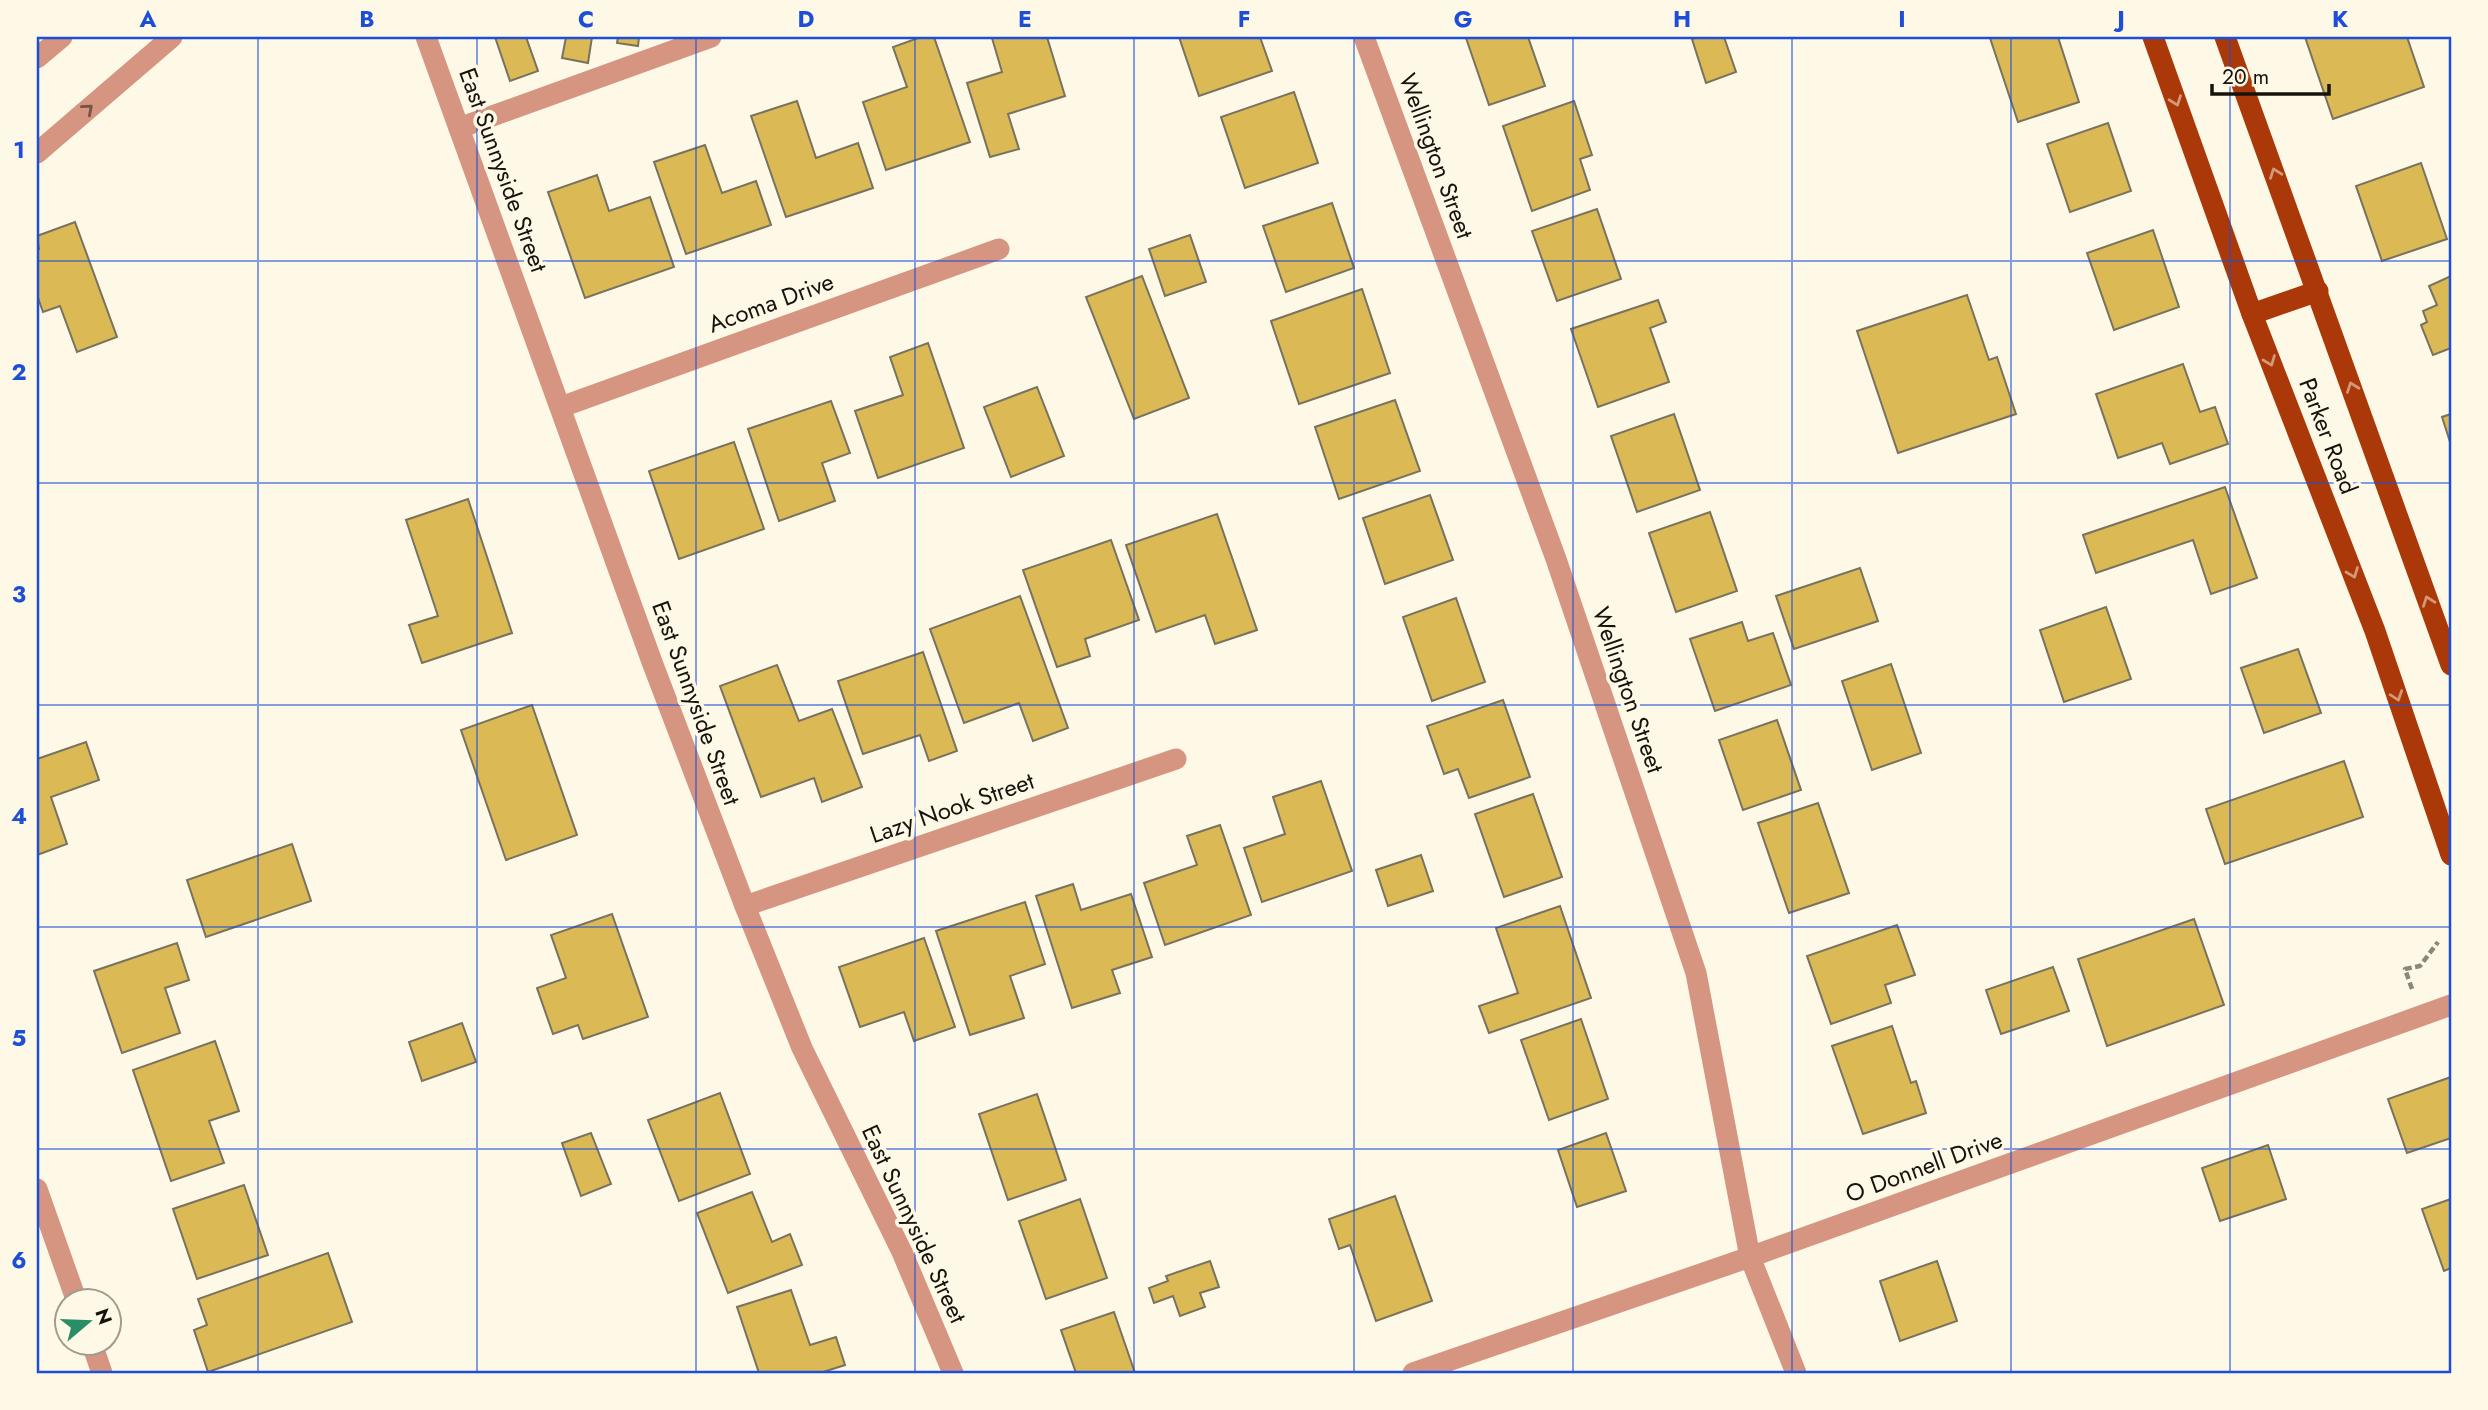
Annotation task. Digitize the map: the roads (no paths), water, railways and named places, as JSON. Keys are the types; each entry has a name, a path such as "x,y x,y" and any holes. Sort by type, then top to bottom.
{"main road":[{"name":"Parker Road","path":"2153,37 2252,314 2375,631 2451,855"},
{"name":"Parker Road","path":"2225,37 2451,665"},
{"path":"2252,314 2318,291"}],"street":[{"path":"37,58 62,37"},
{"path":"37,153 172,37"},
{"name":"East Sunnyside Street","path":"426,37 652,662 745,906 802,1048 902,1252 953,1373"},
{"path":"459,128 711,37"},
{"name":"Wellington Street","path":"1364,37 1556,559 1696,972 1751,1257 1796,1373"},
{"name":"Acoma Drive","path":"561,407 999,249"},
{"name":"Lazy Nook Street","path":"745,906 1176,759"},
{"name":"O Donnell Drive","path":"1413,1373 1751,1257 2451,1005"},
{"path":"37,1189 72,1288"}]}
